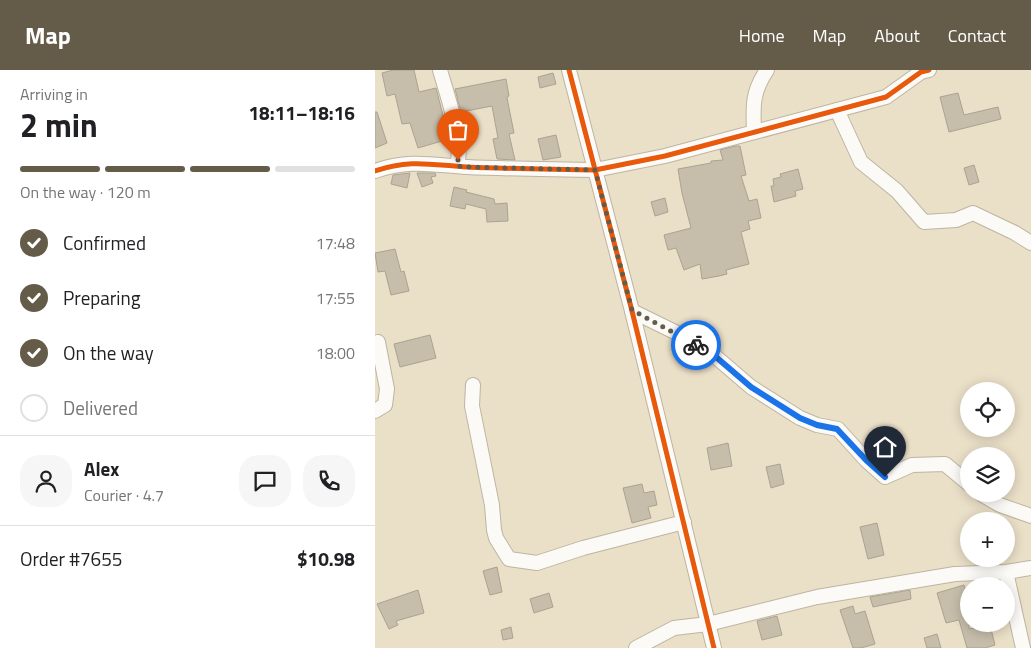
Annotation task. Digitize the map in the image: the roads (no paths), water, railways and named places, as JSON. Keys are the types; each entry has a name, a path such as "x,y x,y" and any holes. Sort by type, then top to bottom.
{"street":[{"path":"440,70 457,140 457,166"},
{"path":"569,70 632,310 715,648"},
{"path":"754,132 754,99 759,82 767,70"},
{"path":"375,171 399,164 412,163 595,170 665,156 886,97 921,72 929,70"},
{"path":"837,110 861,162 897,191 924,222 956,220 973,214 1015,233 1031,243"},
{"path":"632,310 679,334 716,357 751,387 800,418 817,425 837,429 885,477 912,465 945,464 960,476"},
{"path":"375,411 385,405 387,389 376,340"},
{"path":"473,385 473,406 493,514 494,530 496,538 509,559 537,563 583,548 684,522"},
{"path":"995,502 1031,516"},
{"path":"636,648 674,628 708,624 817,597 955,574 1006,572 1031,568"},
{"path":"1006,572 1023,648"}]}
